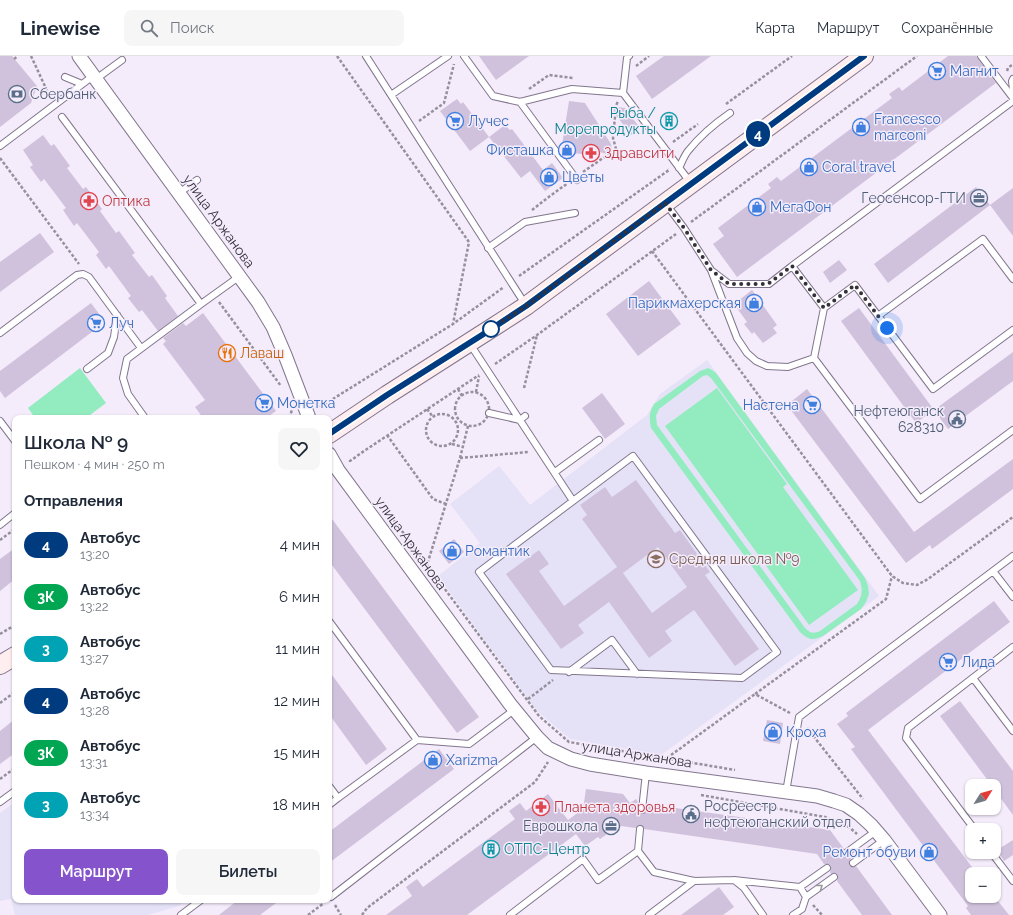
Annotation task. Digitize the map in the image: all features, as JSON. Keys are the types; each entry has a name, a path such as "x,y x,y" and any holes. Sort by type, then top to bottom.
{"main road":[{"path":"332,432 526,306 864,56"}],"street":[{"name":"улица Аржанова","path":"79,56 258,302 273,327 308,415"},
{"name":"улица Аржанова","path":"332,459 338,470 514,710 548,748 571,759 590,764 817,796 834,800 846,805 859,814 880,836 940,915"}],"lane":[{"path":"366,56 526,306"},
{"path":"391,95 448,56"},
{"path":"464,56 493,96 520,102 572,89 623,92"},
{"path":"630,56 627,58 623,92 691,183"},
{"path":"982,56 1013,98"},
{"path":"0,146 82,84 95,78 122,60"},
{"path":"65,77 82,84"},
{"path":"1013,80 1013,90"},
{"path":"711,270 729,284 768,284 1013,101"},
{"path":"520,102 576,179"},
{"path":"679,168 687,152 697,140 712,126 730,113"},
{"path":"62,117 201,304"},
{"path":"658,153 664,148"},
{"path":"179,193 197,180"},
{"path":"665,203 684,228 711,270 737,338 747,353 756,361 767,366 788,367 814,358"},
{"path":"488,248 525,222 575,213"},
{"path":"878,316 983,239 1013,279"},
{"path":"792,266 824,308"},
{"path":"0,333 77,276 83,274 89,277 141,348"},
{"path":"142,415 128,394 123,378 127,359 240,276"},
{"path":"1013,330 932,389 855,285 824,308 814,358 920,499 1013,430"},
{"path":"86,369 108,353 114,337 117,315"},
{"path":"469,343 523,418 541,451 573,501"},
{"path":"489,413 523,418"},
{"path":"0,421 12,437"},
{"path":"555,472 600,440"},
{"path":"633,456 778,652 742,678 551,670 479,572 573,501 633,456"},
{"path":"0,525 12,515"},
{"path":"786,792 799,717 1013,556"},
{"path":"993,571 1013,597"},
{"path":"332,625 417,740"},
{"path":"567,671 612,640 637,674"},
{"path":"970,823 906,738 908,728 1013,647"},
{"path":"973,678 1013,731"},
{"path":"332,803 417,740 469,744 514,710"},
{"path":"332,897 537,737"},
{"path":"642,810 646,773"},
{"path":"332,790 338,798"},
{"path":"0,802 12,793"},
{"path":"640,829 638,851 654,872 694,881 734,880 800,887 827,868"},
{"path":"846,853 865,840 880,836"},
{"path":"853,863 880,836"},
{"path":"510,915 583,859 598,880 638,851"},
{"path":"996,859 1013,881"},
{"path":"793,915 802,909 806,897 834,877"},
{"path":"734,880 744,888 763,915"},
{"path":"649,915 694,881"},
{"path":"800,887 806,897"},
{"path":"181,915 197,903"}],"path":[{"path":"14,59 18,56"},
{"path":"337,56 469,242 453,324"},
{"path":"624,85 629,86 636,65 649,56"},
{"path":"350,461 537,335 917,56"},
{"path":"419,121 444,103 455,63"},
{"path":"523,93 549,75 579,79"},
{"path":"532,211 550,196 576,179 616,149 612,138 616,106 623,92"},
{"path":"0,158 89,277"},
{"path":"652,251 892,576 903,583 916,585 928,579 1013,517"},
{"path":"214,295 285,391"},
{"path":"524,388 537,335"},
{"path":"476,392 479,375"},
{"path":"458,389 462,396"},
{"path":"470,392 476,392 486,399 489,404 489,413 485,421 474,427 463,424 458,420 455,409 459,398 470,392"},
{"path":"290,415 294,404"},
{"path":"427,409 433,418"},
{"path":"443,414 453,418 459,432 454,442 445,446 440,446 430,441 427,437 426,431 429,421 433,418 443,414"},
{"path":"468,426 460,458 541,451"},
{"path":"387,435 433,499 446,504"},
{"path":"452,443 463,447"},
{"path":"0,540 12,530"},
{"path":"667,758 886,599 892,576"},
{"path":"0,634 12,627"},
{"path":"528,699 567,671"},
{"path":"0,703 12,694"},
{"path":"755,694 799,717 864,801"},
{"path":"362,915 366,908 535,782 550,760"},
{"path":"0,779 12,770"},
{"path":"698,795 825,817 848,827 865,840"},
{"path":"308,915 324,903"}],"shaded area":[{"name":"Средняя школа №9","path":"707,360 879,596 661,755 570,739 537,711 438,576 480,543 450,504 499,466 530,505 647,415 660,394"},
{"path":"12,804 12,903 11,899 0,901 0,813"},
{"path":"12,903 182,903 179,906 148,915 15,915"}],"green space":[{"path":"80,368 106,403 90,415 33,415 28,408"},
{"path":"708,368 716,373 865,578 869,594 861,609 823,636 816,639 811,639 800,632 651,428 650,415 654,404 700,371","holes":["707,375 711,378 860,581 862,593 857,604 820,631 812,632 805,628 657,425 656,416 659,409 703,376"]},
{"path":"717,388 787,484 783,487 858,590 809,625 665,426"}],"building":[{"name":"Сбербанк","path":"0,56 12,56 37,86 31,103 0,127"},
{"path":"479,56 529,56 496,80"},
{"path":"664,56 711,56 652,99 636,76"},
{"path":"948,56 976,56 996,83 737,277 713,244 724,236 718,228 771,188 768,184 777,177 781,181 892,98 889,94 899,87 902,91"},
{"path":"457,99 461,104 463,102 489,137 470,151 440,111"},
{"path":"569,101 585,103 611,144 612,149 609,152 606,154 600,152 592,155 561,151"},
{"path":"609,106 625,108 640,128 631,135"},
{"path":"505,125 510,130 512,129 543,170 552,163 563,178 545,191 530,171 521,178 489,137"},
{"path":"43,135 51,146 54,144 70,166 67,168 83,189 86,187 102,209 100,211 116,233 119,231 135,253 132,255 149,277 152,275 167,296 165,298 178,316 158,331 142,310 139,312 128,298 131,296 109,266 106,269 96,255 99,252 77,223 74,226 63,210 66,208 44,179 41,182 30,167 33,165 23,150"},
{"path":"976,187 990,205 888,283 874,264"},
{"path":"1013,188 1013,236 990,205"},
{"path":"40,233 54,252 0,292 0,262"},
{"path":"839,260 847,270 830,283 823,272"},
{"path":"649,281 681,324 638,356 606,314"},
{"path":"752,290 777,325 773,328 777,333 763,343 754,332 752,334 744,324 747,322 734,304"},
{"path":"91,303 105,322 5,398 0,391 0,371"},
{"path":"859,308 934,410 916,423 841,321"},
{"path":"203,313 276,411 270,415 201,415 195,407 205,400 163,344 166,341 163,338 183,323 186,326"},
{"path":"1013,352 1013,381 948,429 934,410"},
{"path":"807,389 914,532 1013,459 1013,489 932,549 930,545 906,563 787,405"},
{"path":"602,393 625,424 605,439 582,408"},
{"path":"636,480 675,533 680,530 710,572 705,575 759,649 735,666 694,610 665,631 672,641 649,658 609,602 578,625 584,633 561,649 506,574 539,550 549,564 539,571 564,606 617,567 582,519 587,515 580,505 605,487 612,497","holes":["658,547 687,587 652,613 623,573"]},
{"path":"332,519 479,717 457,733 332,565"},
{"name":"Романтик","path":"454,539 464,552 449,564 439,551"},
{"path":"12,550 12,581 0,591 0,559"},
{"path":"994,601 1010,622 868,730 972,867 965,867 965,902 851,749 855,747 837,724 848,716 846,713"},
{"path":"332,675 387,749 366,765 332,718"},
{"path":"960,701 1013,771 1013,815 1001,799 1001,779 987,779 940,716"},
{"name":"Кроха","path":"767,720 783,723 780,744 763,741"},
{"path":"12,721 12,755 0,764 0,731"},
{"path":"439,749 454,769 332,861 332,830"},
{"path":"586,789 623,794 630,803 636,799 638,802 638,811 641,814 646,812 647,804 830,830 844,849 842,855 845,857 849,856 851,859 849,865 853,867 856,866 892,915 862,915 837,881 837,874 831,874 830,865 824,864 817,854 644,829 643,826 638,825 636,828 621,826 600,839 598,837 585,846 576,834 467,915 386,915 412,896 406,887 417,879 423,887 515,819 509,811 520,803 526,811 548,794 568,820 583,809"},
{"path":"1013,840 1013,855 1004,861 1001,856 1001,848"},
{"path":"719,887 734,907 723,915 681,915"},
{"path":"234,903 276,903 260,915 219,915"},
{"path":"966,903 1000,903 1009,915 971,915 966,908 968,906"}],"bus line":[{"name":"4","path":"332,432 526,306 864,56"}],"place":[{"name":"Магнит","path":"937,71"},
{"name":"Сбербанк","path":"17,94"},
{"name":"Лучес","path":"455,121"},
{"name":"Рыба / Морепродукты","path":"669,121"},
{"name":"Francesco marconi","path":"861,127"},
{"name":"Фисташка","path":"567,150"},
{"name":"Здравсити","path":"591,153"},
{"name":"Coral travel","path":"809,167"},
{"name":"Цветы","path":"549,177"},
{"name":"Геосенсор-ГТИ","path":"979,198"},
{"name":"Оптика","path":"89,201"},
{"name":"МегаФон","path":"757,207"},
{"name":"Парикмахерская","path":"754,303"},
{"name":"Луч","path":"96,323"},
{"name":"Лаваш","path":"227,353"},
{"name":"Монетка","path":"264,403"},
{"name":"Настена","path":"812,405"},
{"name":"Нефтеюганск 628310","path":"957,419"},
{"name":"Романтик","path":"452,551"},
{"name":"Средняя школа №9","path":"656,559"},
{"name":"Лида","path":"948,662"},
{"name":"Кроха","path":"773,732"},
{"name":"Xarizma","path":"433,760"},
{"name":"Планета здоровья","path":"541,807"},
{"name":"Росреестр нефтеюганский отдел","path":"691,814"},
{"name":"Еврошкола","path":"611,826"},
{"name":"ОТПС-Центр","path":"491,849"},
{"name":"Ремонт обуви","path":"929,852"}],"route":[{"path":"491,329 526,306 665,203 684,228 711,270 729,284 768,284 792,266 824,308 855,285 887,328"}]}
